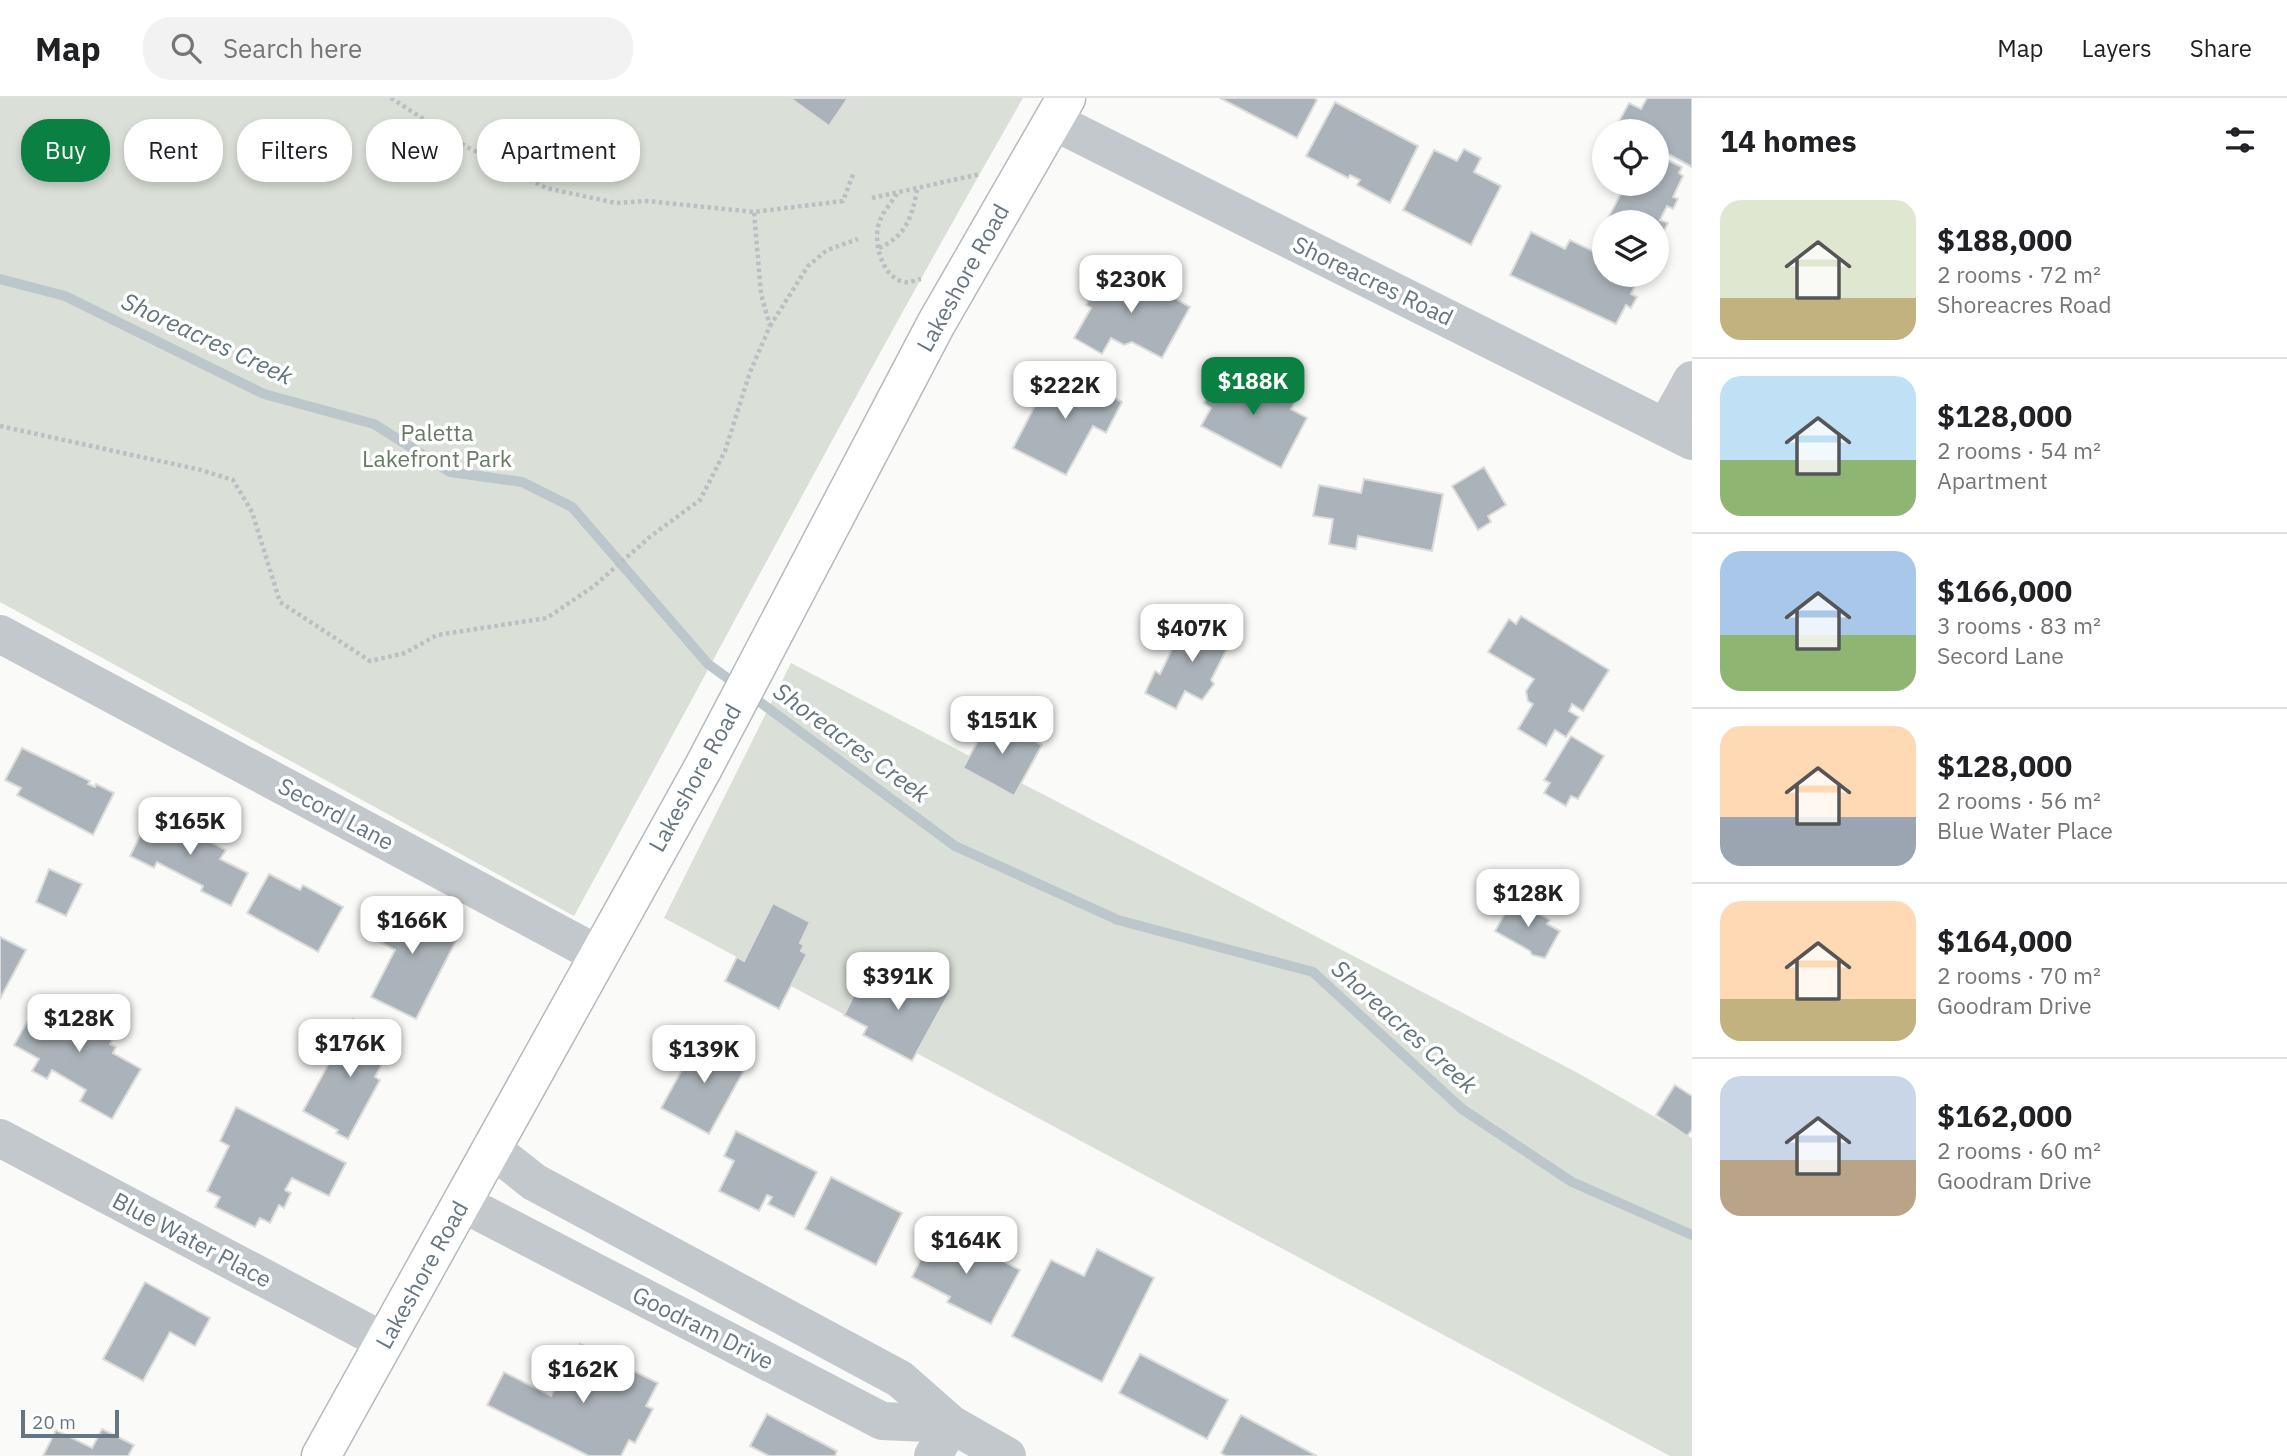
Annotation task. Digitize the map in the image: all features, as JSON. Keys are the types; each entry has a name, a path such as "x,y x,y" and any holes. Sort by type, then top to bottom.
{"main road":[{"name":"Lakeshore Road","path":"321,1456 597,954 703,768 956,289 1060,109"}],"street":[{"name":"Shoreacres Road","path":"1060,109 1679,434"},
{"path":"1679,434 1692,380"},
{"name":"Secord Lane","path":"0,634 597,954"},
{"name":"Blue Water Place","path":"0,1138 385,1342"},
{"name":"Goodram Drive","path":"491,1148 534,1182 900,1379 942,1440"},
{"name":"Goodram Drive","path":"462,1203 882,1420 942,1440 1007,1456"}],"path":[{"path":"391,98 467,147 545,188 616,203 647,201 754,212 843,201 854,172"},
{"path":"872,198 917,190 985,172 1019,177"},
{"path":"879,247 903,232 913,209 917,190"},
{"path":"897,194 878,226 879,247 885,267 893,277 905,282 924,278 956,289"},
{"path":"754,212 761,294 770,326"},
{"path":"0,426 201,470 233,480 252,512 280,602 370,661 405,653 437,635 547,618 594,586 650,536 700,500 725,451 750,372 770,326 808,266 827,250 858,239"}],"green space":[{"name":"Paletta Lakefront Park","path":"0,98 1023,98 852,403 574,916 0,602"},
{"path":"791,663 1576,1072 1692,1138 1692,1456 1670,1456 664,918"}],"building":[{"path":"790,98 848,98 829,126"},
{"path":"1220,98 1314,98 1317,100 1297,138"},
{"path":"1647,98 1692,98 1692,167 1669,155 1669,119 1620,119 1629,103 1641,109"},
{"path":"1335,102 1418,146 1390,203 1357,185 1360,180 1350,175 1348,178 1306,156"},
{"path":"1464,149 1481,158 1474,172 1501,186 1471,245 1403,210 1434,150 1457,161"},
{"path":"1669,161 1682,167 1679,173 1683,176 1673,197 1678,199 1673,209 1667,206 1665,210 1612,210 1620,196 1669,196"},
{"path":"1531,232 1565,249 1570,240 1592,251 1592,287 1634,287 1631,294 1637,297 1631,308 1626,305 1616,324 1510,275"},
{"path":"1115,265 1190,307 1162,358 1132,342 1124,345 1111,338 1102,354 1074,338 1091,308 1086,305 1100,279 1105,282"},
{"path":"1055,367 1122,402 1106,433 1093,426 1066,475 1013,448"},
{"path":"1223,367 1270,392 1272,387 1296,400 1291,409 1307,418 1281,468 1201,426 1211,408 1204,403"},
{"path":"1484,467 1506,505 1488,516 1491,522 1478,530 1452,486"},
{"path":"1364,479 1443,494 1432,551 1358,536 1356,549 1329,544 1333,519 1313,516 1319,485 1361,493"},
{"path":"1203,615 1236,631 1211,680 1214,684 1202,700 1185,691 1176,709 1145,693 1155,671 1160,674 1178,637 1189,642"},
{"path":"1521,616 1609,670 1583,711 1572,704 1569,711 1579,717 1566,737 1555,730 1546,746 1518,729 1533,704 1528,701 1526,691 1534,679 1488,652 1509,619 1516,624"},
{"path":"991,717 1042,745 1014,796 963,768"},
{"path":"1571,736 1604,756 1578,799 1571,796 1566,806 1544,793 1550,783 1544,780"},
{"path":"22,748 90,781 88,784 95,787 96,784 114,793 93,835 17,795 21,788 5,780"},
{"path":"150,816 170,826 174,818 192,827 196,819 208,825 201,837 226,850 220,859 248,873 231,906 201,891 203,886 157,862 154,868 130,856"},
{"path":"49,869 82,884 66,916 36,902"},
{"path":"269,874 300,890 303,885 343,907 318,952 247,913"},
{"path":"392,898 462,929 416,1019 371,997 395,950 371,937"},
{"path":"1513,899 1550,920 1547,924 1560,931 1545,958 1532,955 1530,951 1495,931"},
{"path":"773,903 810,922 800,943 804,945 801,951 807,954 779,1009 725,981 737,957 744,961"},
{"path":"0,937 26,950 0,999"},
{"path":"911,968 951,990 912,1061 863,1035 867,1027 844,1015 864,975 898,993"},
{"path":"68,1000 118,1028 110,1044 116,1047 113,1053 141,1069 112,1119 80,1101 86,1090 52,1070 47,1079 32,1071 39,1059 14,1045 38,1003 59,1016"},
{"path":"353,1019 394,1041 375,1077 380,1080 348,1139 336,1133 338,1130 303,1111"},
{"path":"700,1037 748,1063 709,1134 661,1108"},
{"path":"1675,1085 1692,1096 1692,1130 1687,1136 1656,1115"},
{"path":"236,1107 346,1163 329,1196 292,1178 285,1190 291,1193 284,1208 279,1205 270,1223 260,1218 255,1227 215,1207 220,1197 207,1191 229,1146 220,1141"},
{"path":"736,1131 817,1172 794,1217 768,1204 772,1197 767,1195 759,1211 719,1191 734,1161 724,1156"},
{"path":"831,1177 902,1213 876,1265 805,1229"},
{"path":"936,1228 977,1249 976,1252 991,1260 993,1256 1020,1270 991,1324 947,1302 950,1297 912,1277"},
{"path":"1097,1249 1154,1278 1102,1382 1012,1336 1051,1260 1084,1276"},
{"path":"145,1282 210,1318 195,1346 170,1332 143,1381 103,1359"},
{"path":"580,1344 658,1383 646,1406 653,1409 635,1443 629,1440 621,1456 589,1456 487,1405 504,1372 551,1396"},
{"path":"1140,1354 1228,1400 1207,1439 1119,1393"},
{"path":"767,1414 837,1451 835,1456 769,1456 750,1446"},
{"path":"1241,1415 1317,1456 1226,1456 1221,1453"},
{"path":"102,1429 134,1445 128,1456 43,1456 56,1430 92,1448"}],"waterway":[{"name":"Shoreacres Creek","path":"0,279 65,296 264,394 374,424 450,472 522,482 572,507 708,664 737,685"},
{"name":"Shoreacres Creek","path":"749,694 955,846 1118,920 1313,972 1462,1109 1572,1182 1692,1235"}]}
